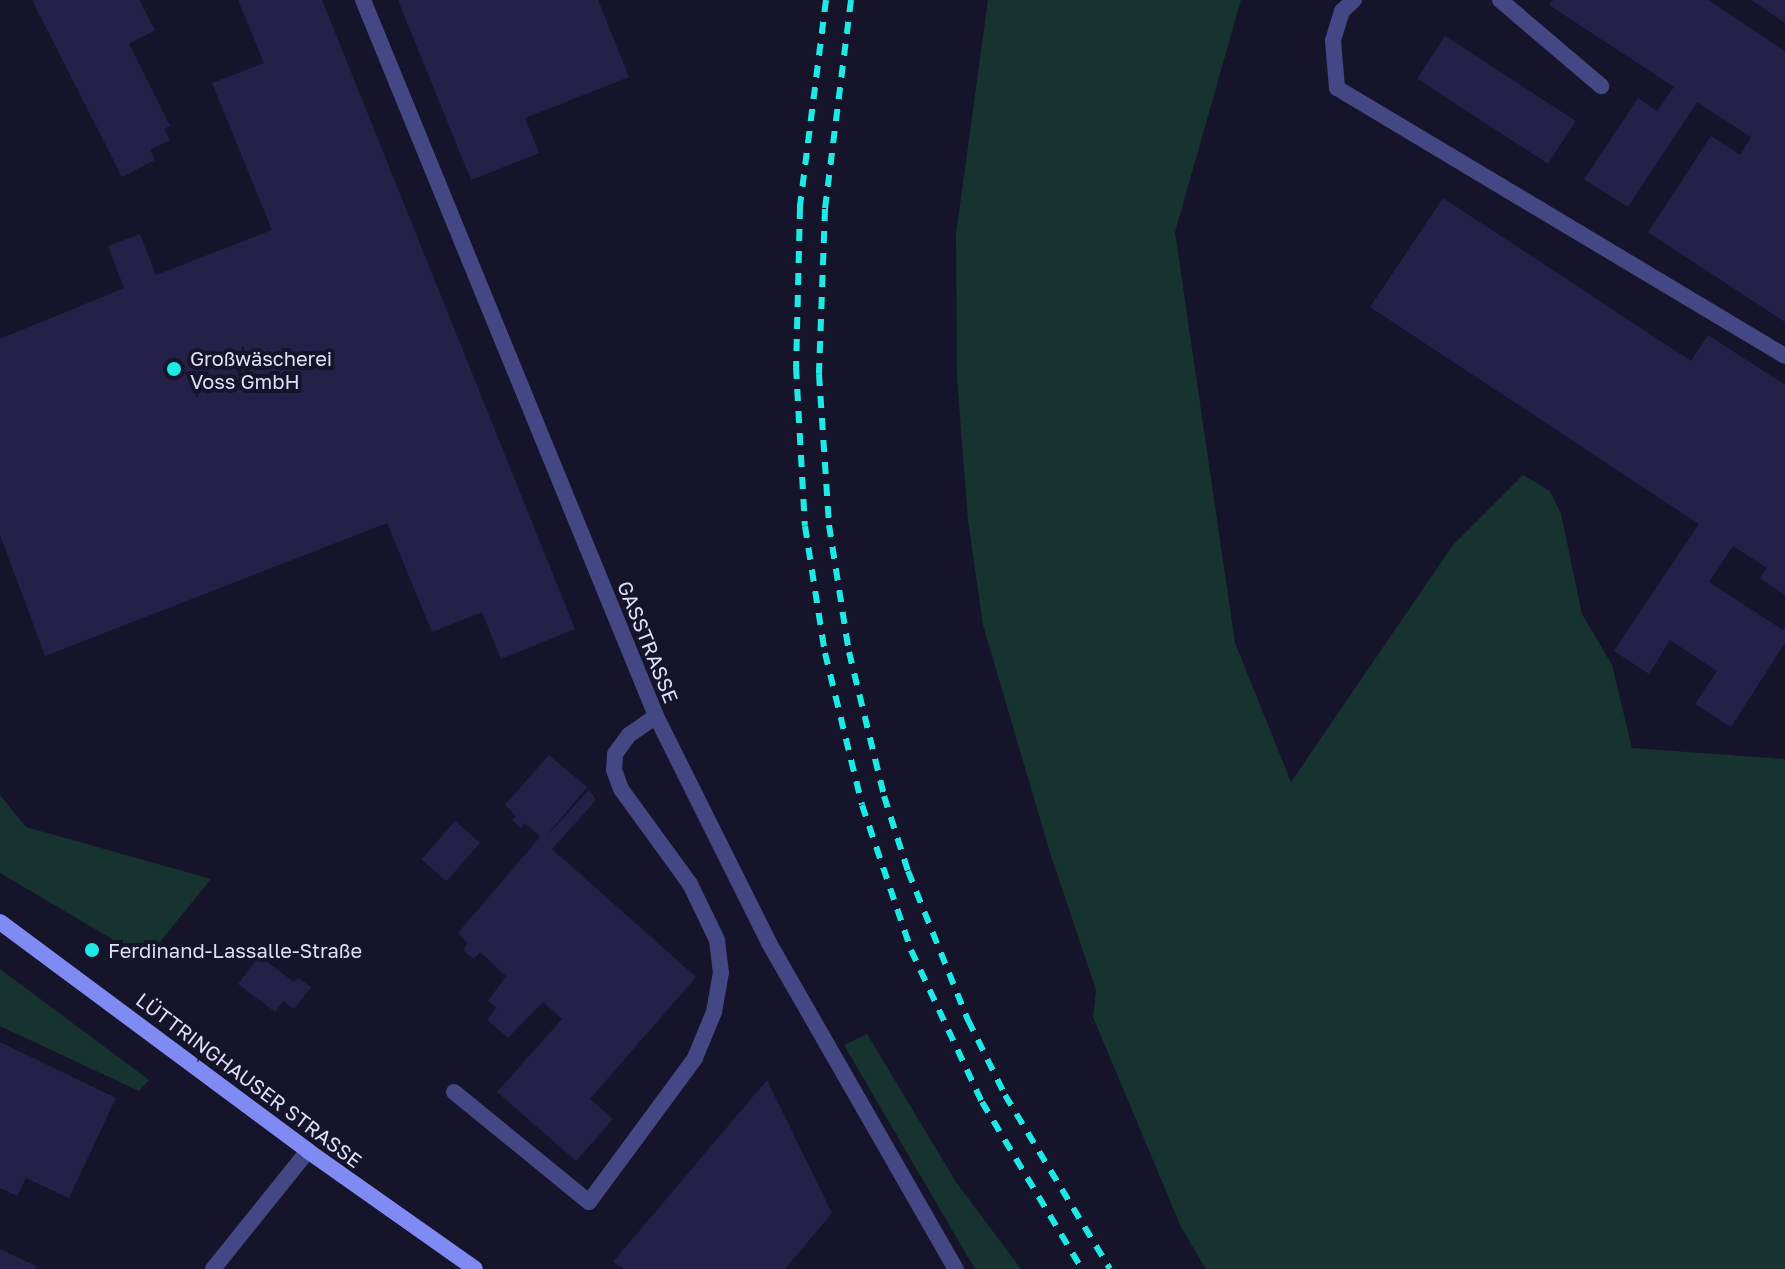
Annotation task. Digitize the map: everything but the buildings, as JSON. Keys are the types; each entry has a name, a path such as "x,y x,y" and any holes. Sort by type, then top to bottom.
{"main road":[{"name":"LÜTTRINGHAUSER STRASSE","path":"0,922 308,1151 475,1269"}],"street":[{"name":"GASSTRASSE","path":"363,0 656,716 769,943 956,1269"},
{"path":"1354,0 1342,11 1333,41 1337,88 1785,356"},
{"path":"1500,0 1601,86"},
{"path":"454,1092 589,1202 695,1058 714,1012 721,973 717,940 690,884 621,789 614,770 615,754 622,744 656,716"},
{"path":"213,1269 308,1151"}],"green space":[{"path":"988,0 1241,0 1175,232 1235,643 1291,782 1453,545 1523,475 1550,491 1561,514 1582,614 1612,665 1632,748 1785,759 1785,1269 1206,1269 1181,1227 1093,1017 1096,990 1051,856 983,625 968,520 957,378 956,234"},
{"path":"0,795 26,827 211,879 146,959 0,873"},
{"path":"0,969 149,1080 139,1091 0,1026"},
{"path":"867,1034 956,1182 1021,1269 975,1269 844,1045"}],"railway":[{"path":"826,0 800,207 796,367 805,526 825,653 862,805 911,950 982,1102 1082,1269"},
{"path":"851,0 825,209 819,374 829,525 849,652 884,796 908,871 968,1020 1005,1095 1110,1269"}],"place":[{"name":"Großwäscherei Voss GmbH","path":"174,369"},
{"name":"Ferdinand-Lassalle-Straße","path":"92,950"}]}
